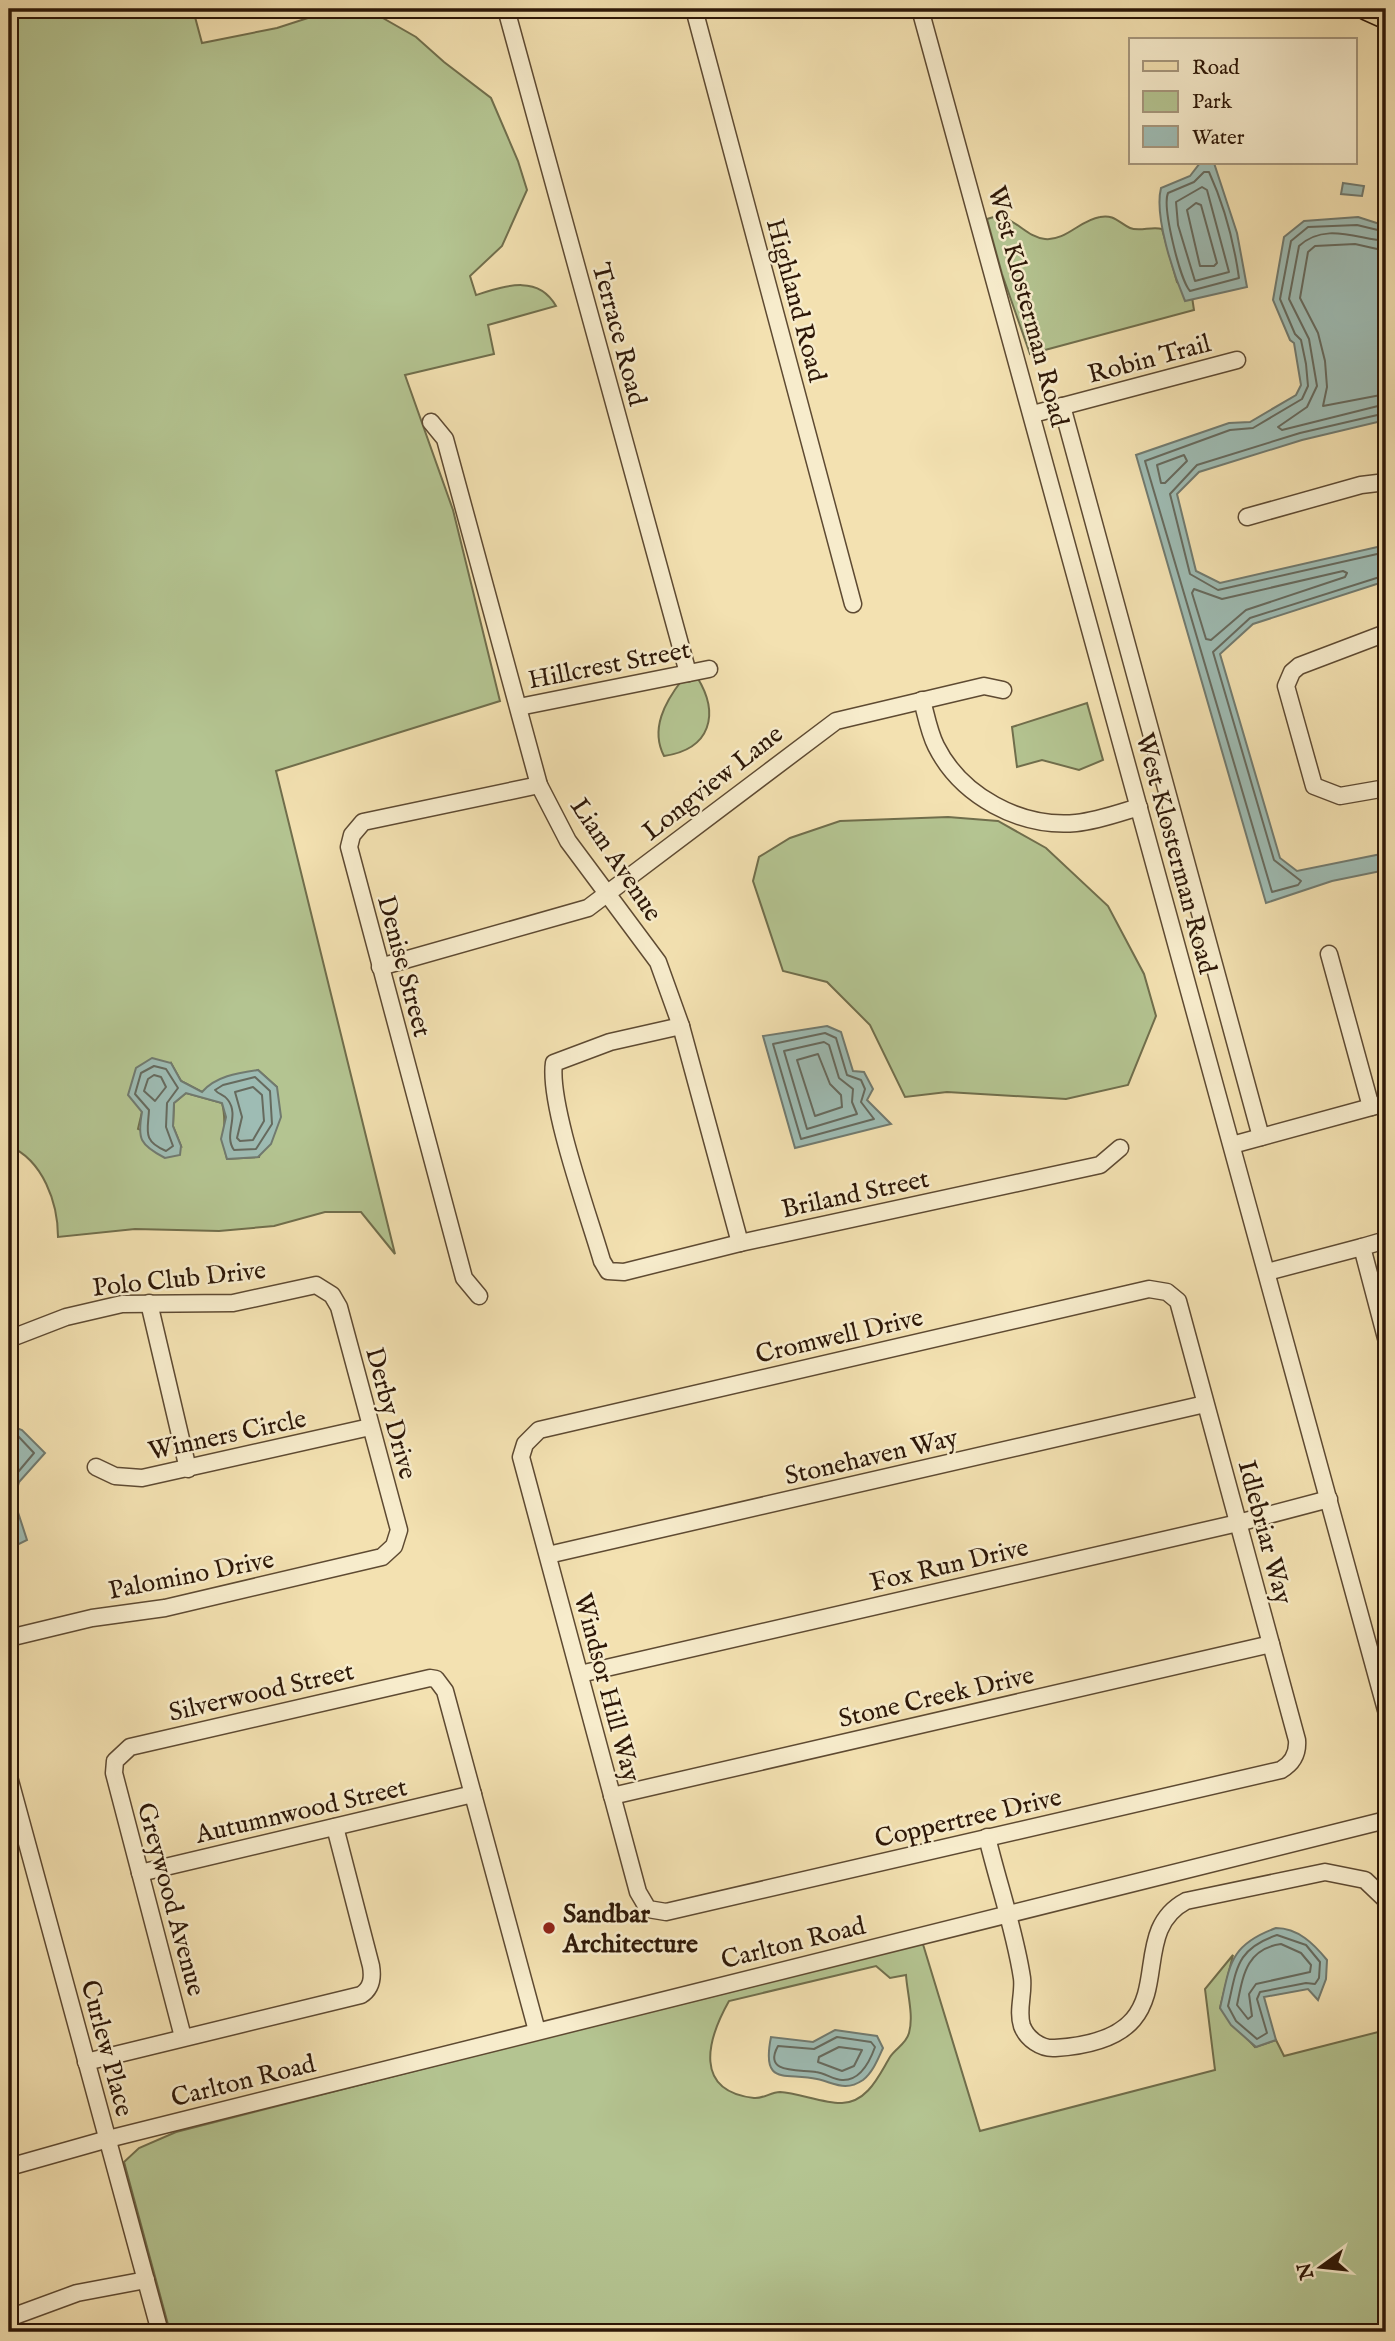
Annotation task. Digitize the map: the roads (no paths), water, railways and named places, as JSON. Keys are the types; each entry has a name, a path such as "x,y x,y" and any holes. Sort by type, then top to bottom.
{"main road":[{"path":"1366,9 1386,18"}],"street":[{"name":"Terrace Road","path":"506,9 688,673"},
{"name":"Highland Road","path":"694,9 853,604"},
{"name":"West Klosterman Road","path":"920,9 1329,1499 1381,1668 1386,1710"},
{"name":"Robin Trail","path":"1033,414 1237,360"},
{"path":"1062,406 1261,1137"},
{"name":"Liam Avenue","path":"431,422 445,439 539,785 568,841 658,962 681,1026 740,1243"},
{"path":"1247,517 1362,485 1386,482"},
{"path":"1386,633 1299,666 1292,672 1286,686 1314,786 1340,796 1386,788"},
{"name":"Hillcrest Street","path":"519,707 709,669"},
{"name":"Longview Lane","path":"380,967 577,913 608,894 825,727 845,717 984,686 1003,690"},
{"path":"922,699 933,739 949,766 971,789 1008,812 1044,822 1074,823 1139,807"},
{"name":"Denise Street","path":"479,1296 464,1278 349,852 349,840 363,822 539,785"},
{"path":"1232,1145 1379,1105 1329,954"},
{"name":"Briland Street","path":"681,1026 610,1042 555,1063 552,1078 559,1110 602,1261 608,1271 624,1272 740,1243 1100,1165 1120,1148"},
{"path":"1267,1272 1386,1240"},
{"path":"1362,1247 1386,1338"},
{"name":"Polo Club Drive","path":"9,1339 66,1317 114,1305 233,1303 316,1285"},
{"name":"Derby Drive","path":"316,1285 328,1292 339,1307 399,1530 394,1546 382,1557"},
{"name":"Cromwell Drive","path":"522,1457 525,1444 539,1430 1149,1289 1167,1292 1178,1301"},
{"name":"Idlebriar Way","path":"1178,1301 1298,1747 1294,1759 1281,1770"},
{"path":"149,1303 188,1469"},
{"name":"Stonehaven Way","path":"548,1555 1205,1404"},
{"name":"Winners Circle","path":"96,1467 115,1476 134,1478 188,1469 370,1427"},
{"name":"Windsor Hill Way","path":"522,1457 642,1901 648,1909 666,1912"},
{"name":"Fox Run Drive","path":"580,1675 1238,1523 1329,1499"},
{"name":"Palomino Drive","path":"9,1638 100,1616 165,1608 382,1557"},
{"name":"Stone Creek Drive","path":"612,1796 1271,1644"},
{"name":"Silverwood Street","path":"114,1773 115,1761 130,1747 419,1679 436,1679 445,1692 473,1794"},
{"name":"Coppertree Drive","path":"666,1912 1281,1770"},
{"name":"Greywood Avenue","path":"114,1773 183,2037"},
{"name":"Curlew Place","path":"9,1777 160,2332"},
{"path":"473,1794 537,2031"},
{"name":"Autumnwood Street","path":"141,1872 473,1794"},
{"name":"Carlton Road","path":"9,2167 108,2139 1386,1820"},
{"path":"86,2062 361,1995 370,1986 372,1971 335,1828"},
{"path":"987,1837 1022,1977 1023,2027 1035,2043 1057,2048 1109,2037 1124,2029 1139,2015 1161,1926 1172,1910 1186,1901 1325,1872 1366,1880 1386,1900"},
{"path":"9,2318 78,2293 146,2280"}],"water":[{"path":"1199,164 1214,164 1237,233 1247,287 1185,301 1162,229 1160,200 1161,188 1190,176"},
{"path":"1343,183 1364,186 1362,196 1341,194"},
{"path":"1358,217 1386,226 1386,420 1302,440 1199,472 1177,494 1196,571 1220,583 1386,545 1386,581 1253,624 1220,654 1280,858 1297,871 1386,853 1386,870 1332,881 1266,903 1136,455 1229,423 1250,422 1296,395 1301,385 1294,343 1290,340 1273,300 1284,237 1304,221"},
{"path":"827,1026 841,1032 853,1071 864,1072 873,1089 867,1100 891,1124 795,1148 763,1036"},
{"path":"152,1058 171,1063 181,1081 202,1092 221,1079 258,1070 277,1087 281,1117 271,1144 258,1157 227,1159 221,1139 226,1117 222,1103 186,1093 174,1103 173,1126 181,1146 180,1155 165,1158 150,1149 140,1135 142,1112 128,1095 136,1068"},
{"path":"9,1425 22,1430 45,1453 19,1482 14,1500 27,1540 9,1549"},
{"path":"1276,1928 1298,1934 1317,1948 1327,1960 1326,1979 1318,2000 1308,1989 1264,1997 1276,2040 1256,2047 1231,2025 1220,2008 1230,1968 1240,1949"},
{"path":"835,2030 877,2036 883,2048 867,2077 857,2084 845,2086 817,2079 786,2076 778,2074 769,2064 771,2037 813,2042"}],"place":[{"name":"Sandbar Architecture","path":"549,1928"}]}
